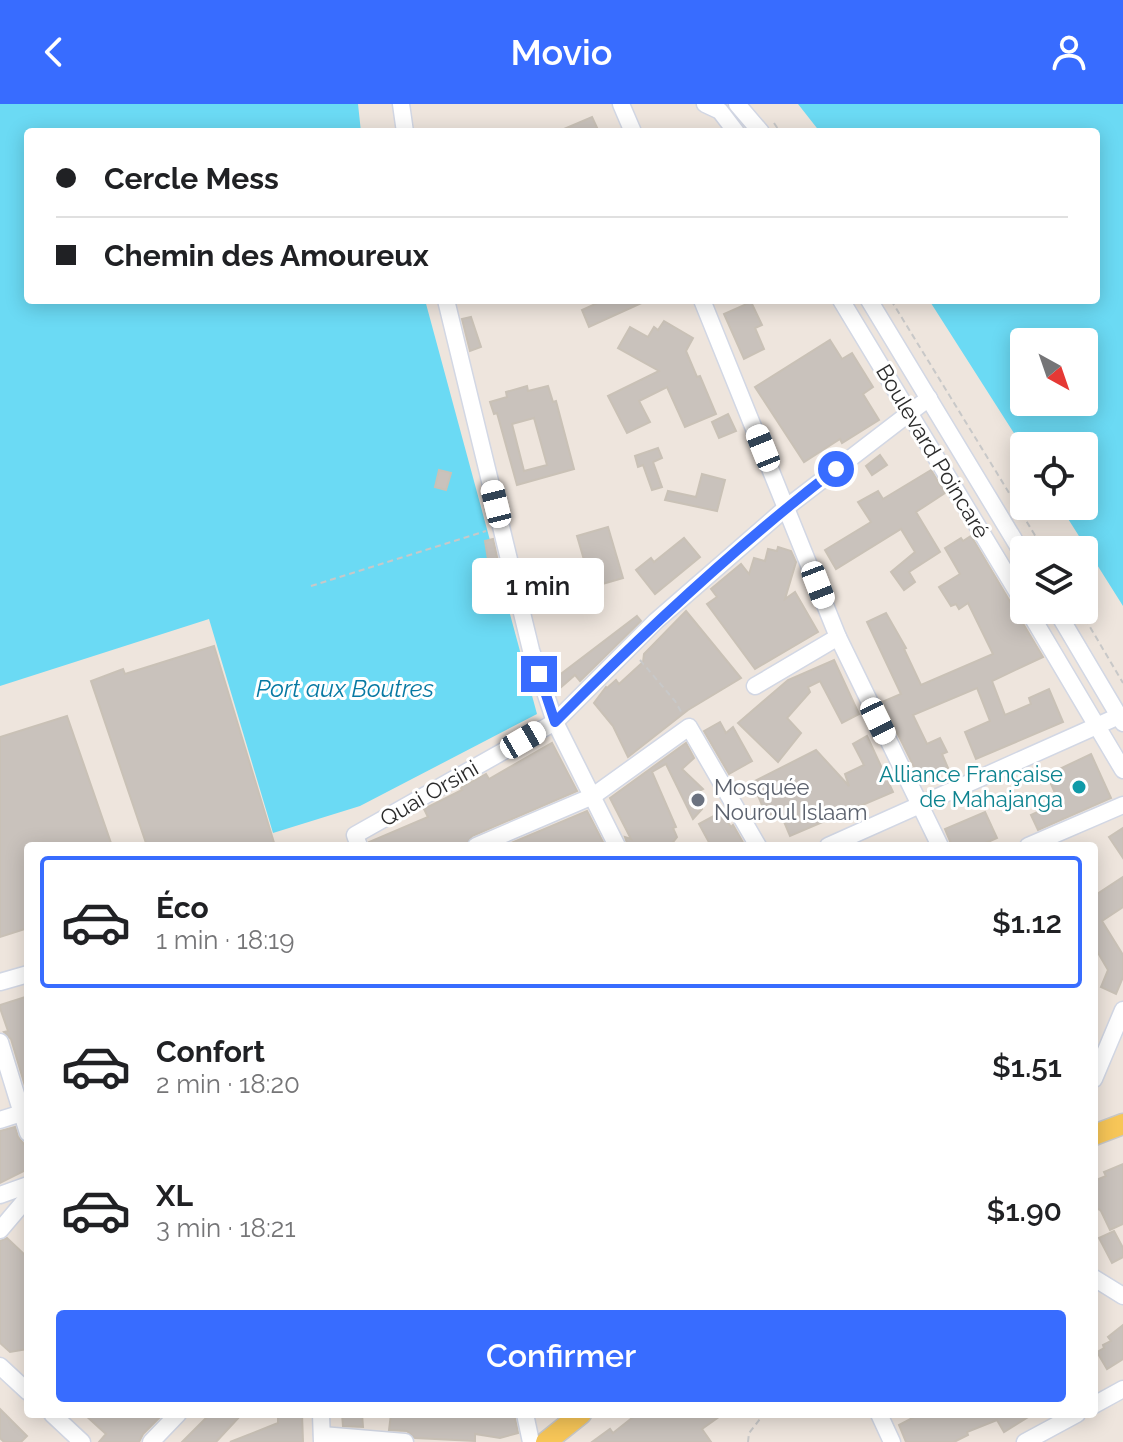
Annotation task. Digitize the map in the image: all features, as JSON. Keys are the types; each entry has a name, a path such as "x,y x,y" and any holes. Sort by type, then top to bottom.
{"main road":[{"path":"1098,1133 1123,1124"},
{"path":"546,1442 576,1418"}],"street":[{"path":"401,104 404,128"},
{"path":"621,104 631,128"},
{"path":"737,104 758,128"},
{"path":"718,106 733,128"},
{"path":"447,304 531,650 555,722 615,842"},
{"path":"704,304 838,637 938,842"},
{"name":"Boulevard Poincaré","path":"843,304 1010,579"},
{"name":"Boulevard Poincaré","path":"871,304 1011,536"},
{"path":"555,722 629,647 787,507 929,398"},
{"path":"997,557 1010,554"},
{"path":"1036,624 1123,770"},
{"path":"837,842 1097,726 1121,719 1064,624"},
{"path":"755,686 838,637"},
{"name":"Quai Orsini","path":"358,842 355,835 555,722"},
{"path":"485,842 593,796 689,727 756,842"},
{"path":"1037,842 1123,805"},
{"path":"0,982 24,975"},
{"path":"1098,1069 1123,1010"},
{"path":"0,1042 24,1109"},
{"path":"0,1120 24,1112"},
{"path":"0,1195 24,1186"},
{"path":"0,1230 24,1202"},
{"path":"1098,1280 1123,1296"},
{"path":"0,1366 24,1381"},
{"path":"1098,1403 1123,1389"},
{"path":"55,1418 72,1439"},
{"path":"151,1442 174,1418"},
{"path":"321,1418 322,1439 405,1442"},
{"path":"526,1418 531,1442"},
{"path":"881,1418 892,1442"},
{"path":"1025,1442 1070,1418"}],"path":[{"path":"893,304 1035,536"},
{"path":"311,586 489,530"},
{"path":"1088,624 1123,683"},
{"path":"629,647 675,701 689,727"},
{"path":"748,1442 749,1433 761,1418"}],"water":[{"name":"Port aux Boutres","path":"0,104 358,104 361,128 24,128 24,304 426,304 537,714 360,806 273,833 209,619 0,686"},
{"path":"798,104 1123,104 1123,606 1098,566 1098,536 1079,536 1069,520 1098,520 1098,432 1013,432 932,304 1100,304 1100,128 817,128"}],"building":[{"path":"592,117 597,128 566,128"},
{"path":"595,304 639,304 589,327 582,310"},
{"path":"752,304 762,325 755,328 764,349 744,359 724,314"},
{"path":"471,317 481,347 470,351 462,319"},
{"path":"664,321 693,338 686,351 716,414 685,427 667,387 639,401 650,422 627,433 608,396 659,371 618,348 630,327 648,337 654,327 658,330"},
{"path":"830,340 842,359 852,353 873,387 863,394 879,420 842,443 840,439 804,462 755,387"},
{"path":"527,386 528,391 548,386 553,402 556,401 574,469 517,485 497,413 494,414 490,402 507,397 506,392","holes":["534,418 547,465 524,471 512,424"]},
{"path":"728,414 736,431 719,438 712,422"},
{"path":"658,448 662,458 653,462 662,487 652,490 643,465 638,467 635,456"},
{"path":"880,455 887,465 872,475 866,466"},
{"path":"439,470 451,473 446,490 435,487"},
{"path":"931,470 945,493 916,512 940,552 909,572 915,582 904,590 891,572 915,552 901,529 836,569 825,550 871,522 858,502 878,491 883,499"},
{"path":"702,474 725,480 717,511 665,500 668,491 696,497"},
{"path":"608,527 623,578 592,587 577,536"},
{"path":"971,536 1010,602 1010,624 1023,624 1043,657 992,681 1005,715 1031,704 1029,698 1049,689 1063,722 976,759 965,732 990,721 977,688 913,715 927,744 940,738 947,752 942,754 948,768 921,781 882,702 901,694 867,622 886,613 906,648 921,685 993,654 968,603 959,609 956,604 951,606 939,587 960,574 945,548 961,538 963,541"},
{"path":"684,538 700,557 655,594 636,570 651,558 654,562"},
{"path":"493,539 501,575 491,578 485,541"},
{"path":"778,547 791,551 796,562 785,599 795,592 818,632 755,669 707,604 717,597 711,589 741,564 749,574 754,558 765,561 768,549 777,551"},
{"path":"686,611 741,678 688,710 628,757 613,726 594,703 606,687 616,680 619,684 643,662 644,654"},
{"path":"637,616 641,621 580,681 575,675 560,688 553,680"},
{"path":"214,646 274,842 146,842 91,681 123,669 125,674"},
{"path":"834,660 859,714 842,723 820,681 808,687 810,692 787,718 801,733 778,762 738,723 788,680"},
{"path":"67,716 111,842 24,842 24,929 0,937 0,737"},
{"path":"720,722 726,733 733,727 752,761 729,774 704,731"},
{"path":"867,736 893,792 790,836 780,812 767,817 757,793 754,795 749,784 816,750 849,786 845,774 864,765 853,744"},
{"path":"552,743 577,791 472,836 468,842 369,842 428,817 424,809 486,774 489,779"},
{"path":"686,743 694,758 682,769 703,789 694,794 702,809 693,819 666,764 652,772 676,827 673,828 677,837 673,842 627,842 625,837 631,839 610,798"},
{"name":"Alliance Française de Mahajanga","path":"1091,754 1111,798 1038,830 1031,815 1059,802 1047,775"},
{"path":"587,811 603,842 513,842"},
{"path":"721,812 743,842 709,842 699,824"},
{"path":"985,812 997,838 988,842 950,842 945,829"},
{"path":"1123,828 1123,858 1109,837"},
{"path":"1123,877 1123,907 1102,921 1123,955 1123,977 1116,994 1101,987 1108,970 1098,953 1098,893"},
{"path":"24,997 24,1083 11,1039 4,1032 8,1031 0,1005"},
{"path":"15,1127 24,1144 24,1171 0,1183 0,1131"},
{"path":"1123,1164 1123,1224 1110,1230 1098,1209 1098,1179 1106,1176 1104,1172"},
{"path":"1114,1231 1123,1248 1123,1257 1112,1263 1099,1238"},
{"path":"7,1238 24,1254 24,1350 10,1352 0,1343 0,1241"},
{"path":"1123,1325 1123,1359 1107,1369 1098,1351 1111,1341 1108,1337"},
{"path":"0,1409 27,1436 21,1442 4,1442 0,1438"},
{"path":"88,1418 159,1418 139,1442 99,1442 106,1434"},
{"path":"206,1418 238,1418 216,1442 182,1442"},
{"path":"278,1418 302,1418 303,1442 230,1442 278,1423"},
{"path":"342,1418 362,1418 363,1427 343,1426"},
{"path":"390,1418 515,1418 518,1433 500,1438 475,1434 475,1441 415,1438 407,1431 389,1430"},
{"path":"632,1418 717,1418 702,1429 711,1442 592,1442 610,1429 613,1433"},
{"path":"912,1418 1027,1418 1004,1432 997,1420 967,1432 968,1435 954,1442 906,1442 899,1425"}],"place":[{"name":"Alliance Française de Mahajanga","path":"1079,787"},
{"name":"Mosquée Nouroul Islaam","path":"698,800"}],"route":[{"path":"539,674 555,722 656,621 787,507 836,469"}]}
